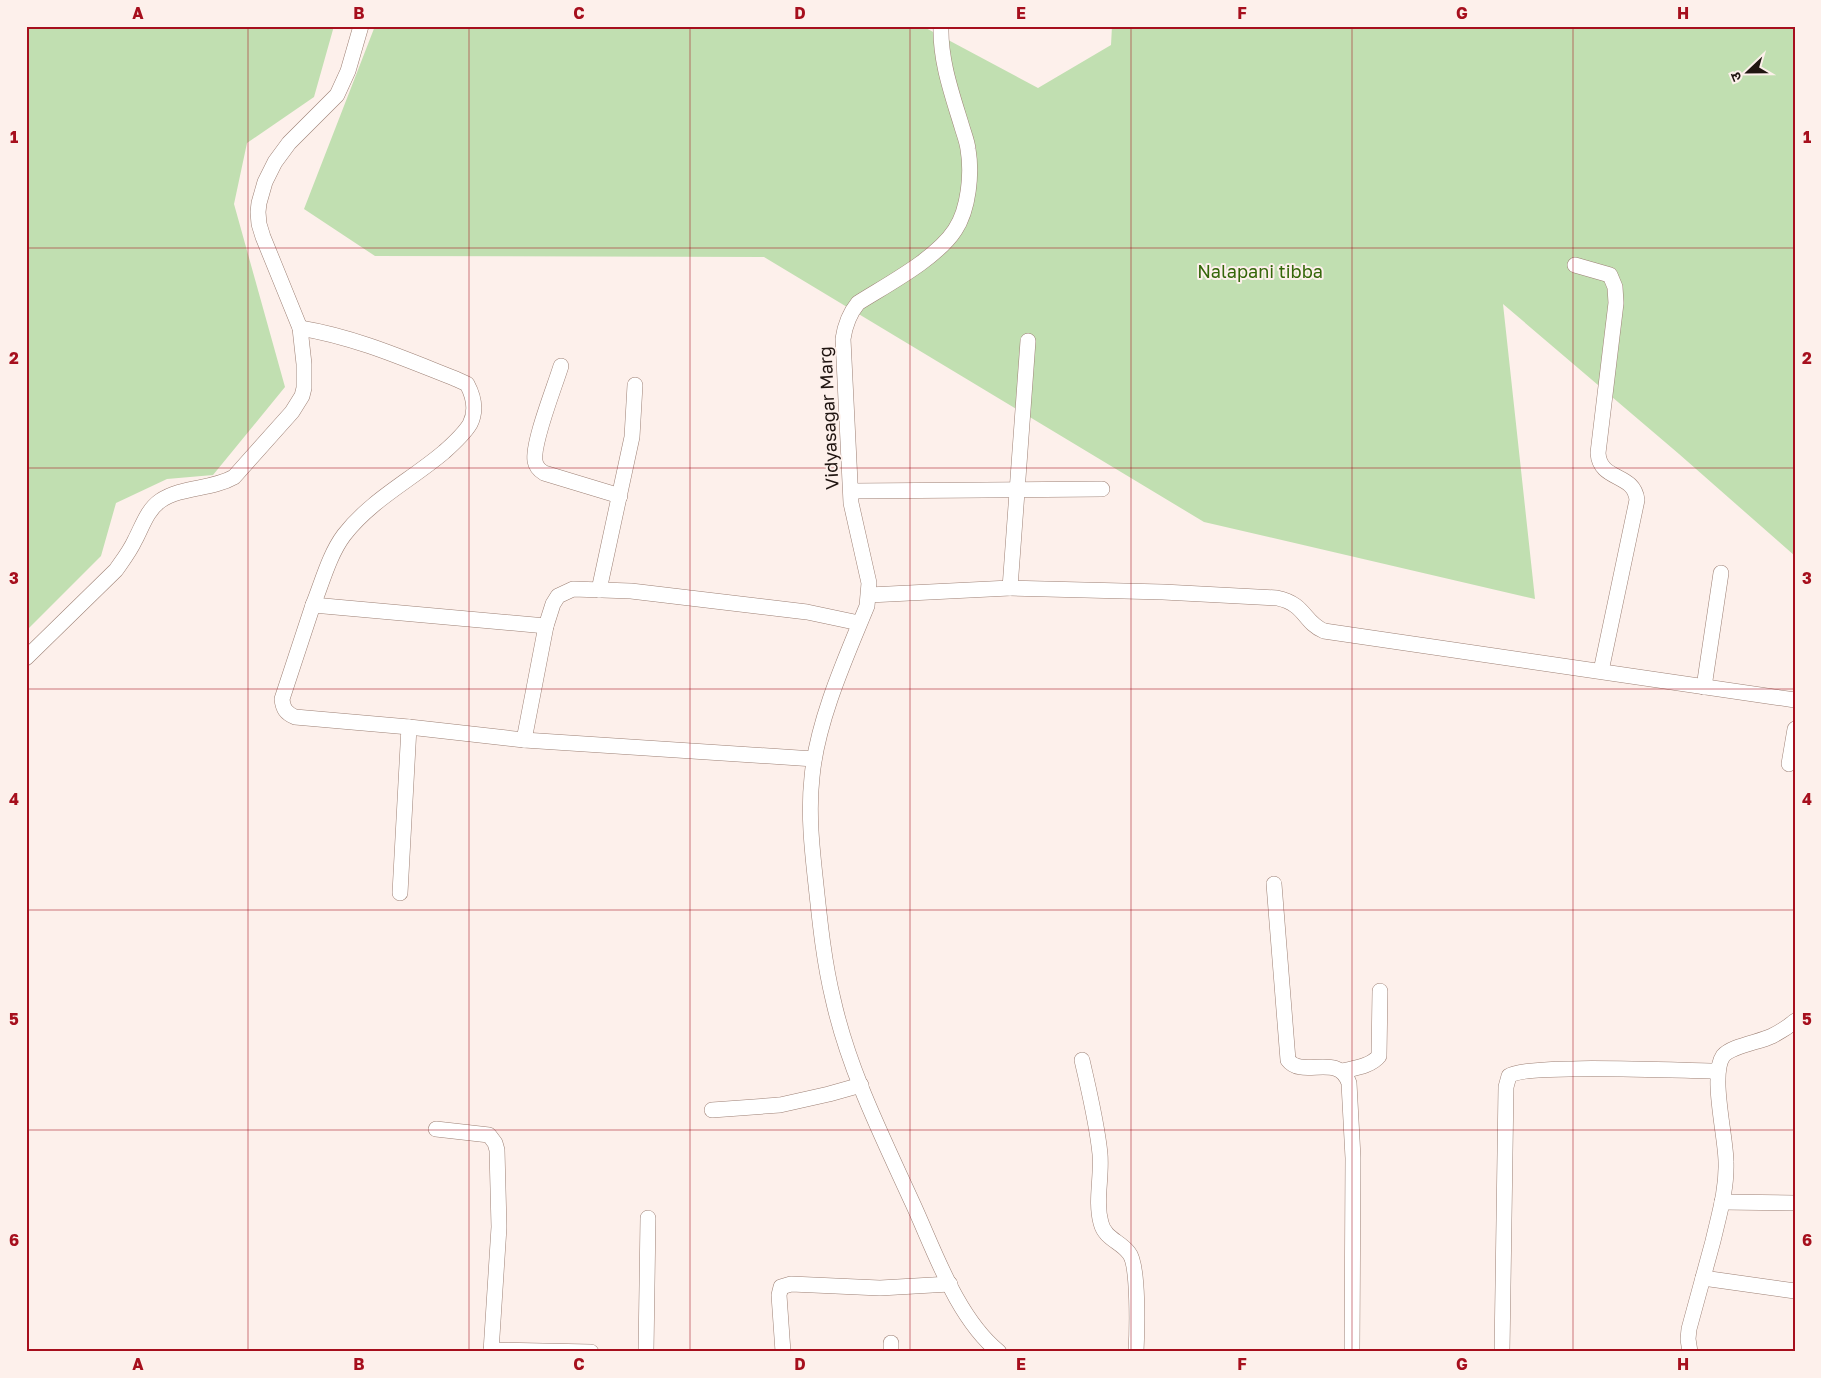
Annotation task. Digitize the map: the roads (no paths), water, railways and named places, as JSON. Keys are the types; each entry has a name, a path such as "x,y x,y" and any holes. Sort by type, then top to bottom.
{"street":[{"path":"26,658 116,570 126,557 146,518 155,505 182,492 210,487 234,477 292,412 302,396 304,364 300,328 263,237 258,212 259,203 265,182 275,162 289,143 337,94 348,71 361,26"},
{"name":"Vidyasagar Marg","path":"942,26 944,61 968,149 968,196 962,217 955,231 945,243 920,263 858,303 846,323 843,339 851,491 854,520 868,573 869,595 832,696 814,758 810,802 812,843 825,960 833,1001 878,1129 950,1284 973,1323 992,1349"},
{"path":"1575,265 1610,275 1615,287 1616,303 1598,461 1606,470 1629,483 1634,488 1637,500 1602,671"},
{"path":"300,328 373,346 467,384 474,400 474,412 470,425 454,443 372,506 344,536 334,553 313,605 282,699 284,710 294,717 409,726 524,740 814,758"},
{"path":"1010,588 1028,341"},
{"path":"561,366 536,446 535,462 544,473 620,496"},
{"path":"599,590 632,437 635,385"},
{"path":"851,491 1102,489"},
{"path":"1704,687 1721,572"},
{"path":"869,595 1010,588 1163,592 1277,598 1294,604 1314,625 1324,631 1795,700"},
{"path":"524,740 546,626 553,604 558,596 573,589 631,591 808,612 859,623"},
{"path":"313,605 546,626"},
{"path":"400,894 409,726"},
{"path":"1789,764 1795,728"},
{"path":"1274,884 1288,1060 1293,1065 1338,1068 1343,1071 1349,1083 1353,1158 1352,1352"},
{"path":"1343,1071 1371,1063 1379,1056 1380,991"},
{"path":"1690,1352 1689,1329 1722,1202 1726,1164 1718,1071 1720,1062 1725,1054 1733,1049 1772,1036 1795,1021"},
{"path":"1082,1060 1100,1148 1099,1202 1101,1224 1107,1236 1128,1251 1134,1264 1136,1352"},
{"path":"1502,1352 1506,1087 1509,1076 1516,1072 1550,1069 1718,1071"},
{"path":"712,1110 780,1105 861,1085"},
{"path":"436,1129 488,1135 496,1143 499,1227 491,1351 591,1352"},
{"path":"1722,1202 1795,1203"},
{"path":"646,1352 648,1218"},
{"path":"1703,1278 1795,1291"},
{"path":"783,1352 778,1295 781,1286 791,1284 880,1288 950,1284"}],"park label":[{"name":"Nalapani tibba","path":"1260,271"}]}
